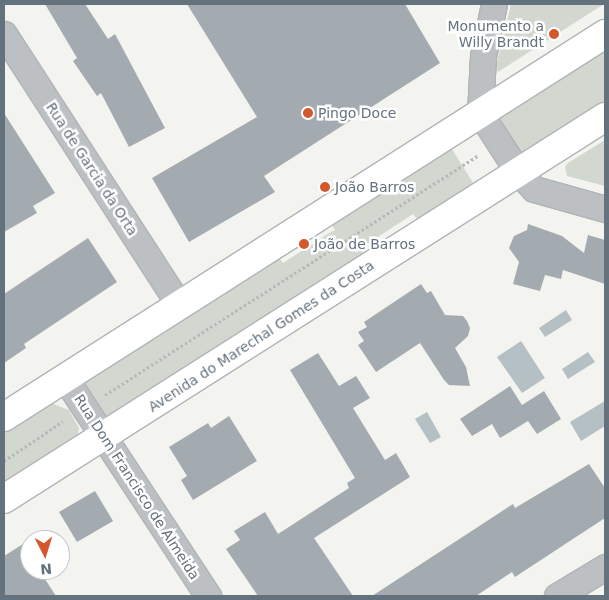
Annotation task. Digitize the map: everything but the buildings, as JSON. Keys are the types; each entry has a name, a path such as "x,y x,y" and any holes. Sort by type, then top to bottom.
{"main road":[{"path":"4,417 605,34"},
{"name":"Avenida do Marechal Gomes da Costa","path":"4,499 605,117"}],"street":[{"path":"494,4 483,56 480,113 518,172 534,189 605,209"},
{"name":"Rua de Garcia da Orta","path":"4,34 180,305"},
{"name":"Rua Dom Francisco de Almeida","path":"65,378 208,596"},
{"path":"557,596 605,566"}],"path":[{"path":"100,398 482,153"},
{"path":"458,159 467,173"},
{"path":"4,461 68,419"}],"shaded area":[{"path":"511,4 604,4 498,72 496,66"},
{"path":"605,48 605,103 523,155 498,115"},
{"path":"605,140 605,186 567,176 565,167 568,163"},
{"path":"450,146 475,186 419,222 413,214 361,248 366,256 107,420 84,383 277,255 283,263 335,230 330,222"},
{"path":"566,310 572,320 545,337 539,328"},
{"path":"521,341 545,378 522,393 497,357"},
{"path":"588,352 595,362 568,379 562,369"},
{"path":"605,401 605,426 581,441 570,422"},
{"path":"51,403 69,410 79,428 77,438 4,486 4,432"},
{"path":"427,412 441,437 430,443 415,419"}],"place":[{"name":"Monumento a Willy Brandt","path":"554,34"},
{"name":"Pingo Doce","path":"308,113"},
{"name":"João Barros","path":"325,187"},
{"name":"João de Barros","path":"304,244"}]}
